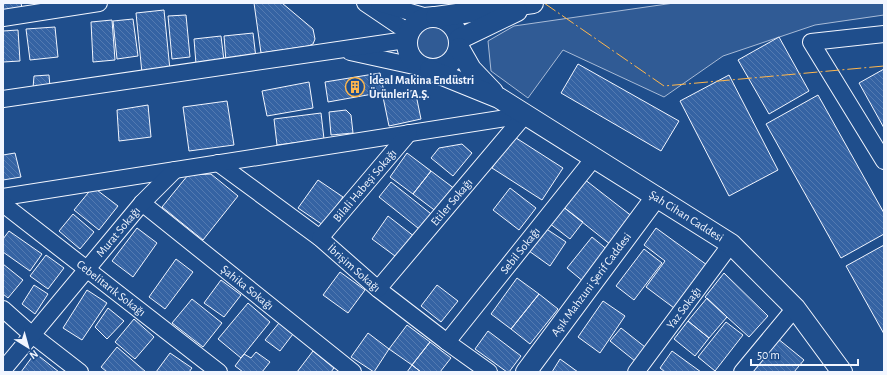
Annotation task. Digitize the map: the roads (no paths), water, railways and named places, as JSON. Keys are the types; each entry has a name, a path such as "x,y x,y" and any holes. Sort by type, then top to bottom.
{"main road":[{"path":"427,69 438,69 452,62 459,44 533,3"},
{"path":"499,98 415,64 406,49 407,36 419,20 533,3"},
{"path":"432,17 451,24 471,69 499,98"},
{"name":"Şah Cihan Caddesi","path":"499,98 731,244 795,308 842,372"},
{"name":"Aşık Mahzuni Şerif Caddesi","path":"526,372 656,197"}],"street":[{"path":"3,18 99,3"},
{"path":"365,3 407,36"},
{"path":"379,3 432,17"},
{"path":"884,34 811,42 884,161"},
{"path":"3,99 338,49 407,36"},
{"path":"338,49 427,69"},
{"path":"3,197 525,114"},
{"name":"Etiler Sokağı","path":"378,289 525,114"},
{"name":"Bilali Habeşi Sokağı","path":"320,238 409,133"},
{"name":"Sebil Sokağı","path":"447,342 594,158"},
{"name":"İbrişim Sokağı","path":"218,163 320,238 378,289 489,372"},
{"name":"Murat Sokağı","path":"3,370 31,334 89,269 142,203 175,170"},
{"name":"Şahika Sokağı","path":"142,203 353,372"},
{"name":"Cebelitarık Sokağı","path":"3,204 89,269 219,372"},
{"name":"Yaz Sokağı","path":"636,372 731,244"},
{"path":"742,372 795,308"},
{"path":"3,309 31,334 80,372"}],"place":[{"name":"İdeal Makina Endüstri Ürünleri A.Ş.","path":"355,87"}]}
